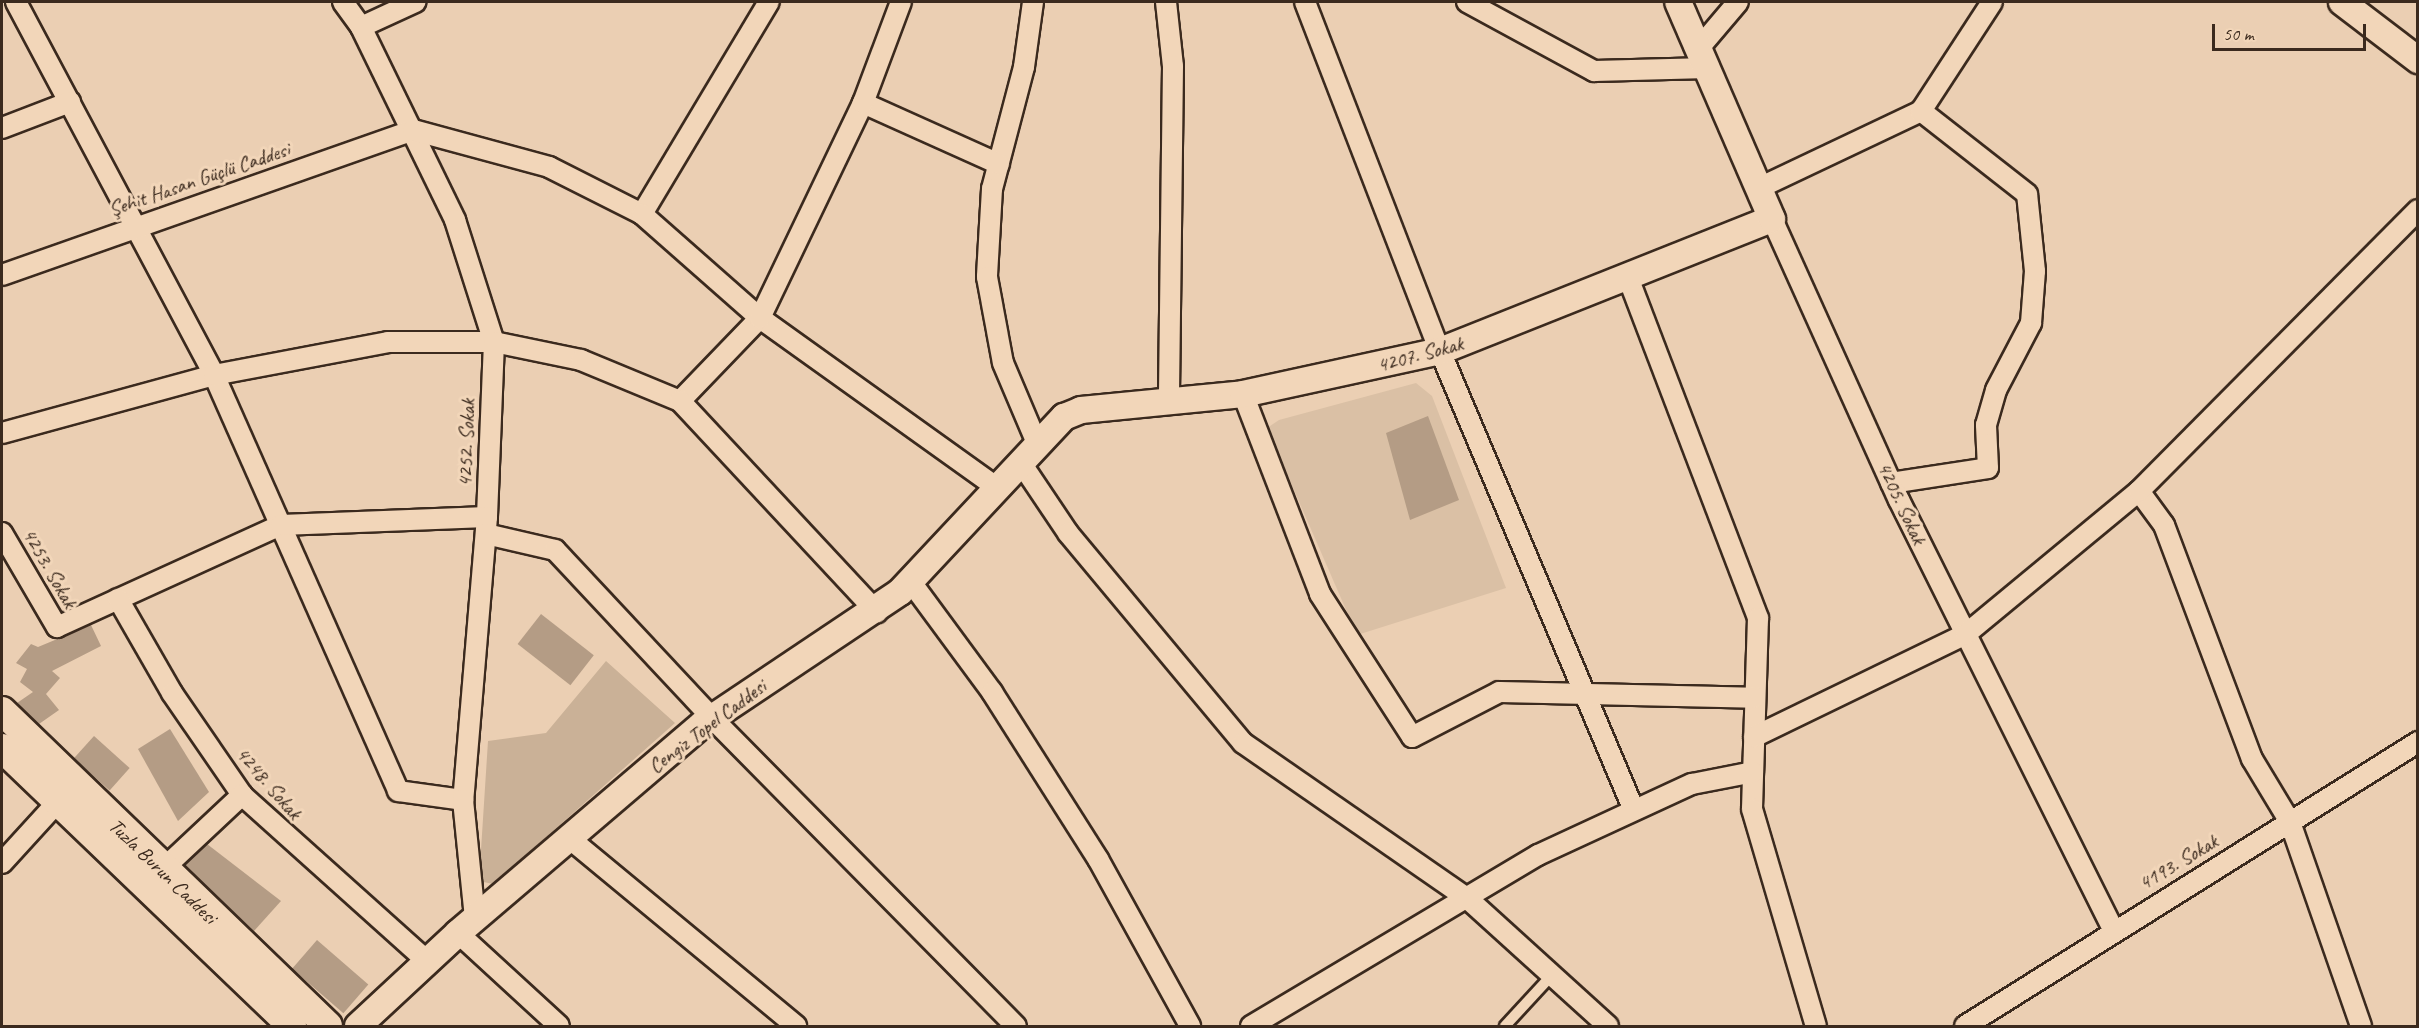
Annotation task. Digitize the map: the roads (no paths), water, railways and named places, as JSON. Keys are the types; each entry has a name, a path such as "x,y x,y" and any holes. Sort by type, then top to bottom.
{"main road":[{"name":"Tuzla Burun Caddesi","path":"2,711 162,870 328,1026"},
{"name":"Tuzla Burun Caddesi","path":"2,748 292,1026"}],"street":[{"path":"16,2 214,375 398,791 464,800"},
{"name":"4252. Sokak","path":"343,2 361,27 413,130 472,264 494,342 487,525 464,800 466,926"},
{"path":"361,27 415,2"},
{"path":"642,214 769,2"},
{"path":"680,401 760,318 863,104 901,2"},
{"path":"1033,2 1024,67 999,164 987,228 993,322 1003,363 1044,435"},
{"path":"1166,2 1173,66 1169,401"},
{"path":"1305,2 1440,351 1581,691 1634,810"},
{"path":"1467,2 1594,71 1704,58 1738,2"},
{"name":"4205. Sokak","path":"1678,2 1772,219 1891,483 2112,930"},
{"path":"1759,188 1921,111 1992,2"},
{"path":"2342,2 2418,60"},
{"path":"2,128 70,102"},
{"path":"863,104 999,164"},
{"path":"1891,483 1988,468 1986,425 2031,323 2035,271 2026,194 1921,111"},
{"path":"413,130 549,167 642,214 760,318 999,489"},
{"name":"Şehit Hasan Güçlü Caddesi","path":"2,275 136,225 413,130"},
{"path":"1754,737 1966,634 2139,491 2418,210"},
{"name":"4207. Sokak","path":"1044,435 1081,410 1243,394 1440,351 1629,280 1772,219"},
{"path":"1629,280 1758,618 1752,809 1816,1026"},
{"path":"2,433 214,375 388,342 494,342 581,360 680,401 877,612"},
{"path":"1243,394 1320,594 1412,738 1498,692 1581,691 1755,698"},
{"name":"Cengiz Topel Caddesi","path":"358,1026 466,926 712,718 877,612 911,582 999,489 1044,435"},
{"path":"1021,463 1076,542 1243,743 1468,899 1608,1026"},
{"path":"2139,491 2164,525 2252,759 2290,822 2361,1026"},
{"path":"118,599 281,525 487,525 555,550 712,718 1016,1026"},
{"name":"4253. Sokak","path":"2,533 57,627 118,599"},
{"path":"911,582 993,692 1098,859 1190,1026"},
{"name":"4248. Sokak","path":"118,599 172,693 242,795 427,962"},
{"name":"4193. Sokak","path":"1965,1026 2112,930 2418,742"},
{"path":"1251,1026 1468,899 1538,855 1692,784 1753,772"},
{"path":"2,863 76,782"},
{"path":"162,870 242,795"},
{"path":"569,838 786,1023"},
{"path":"466,926 559,1026"}],"lane":[{"path":"1505,1026 1551,976"}]}
